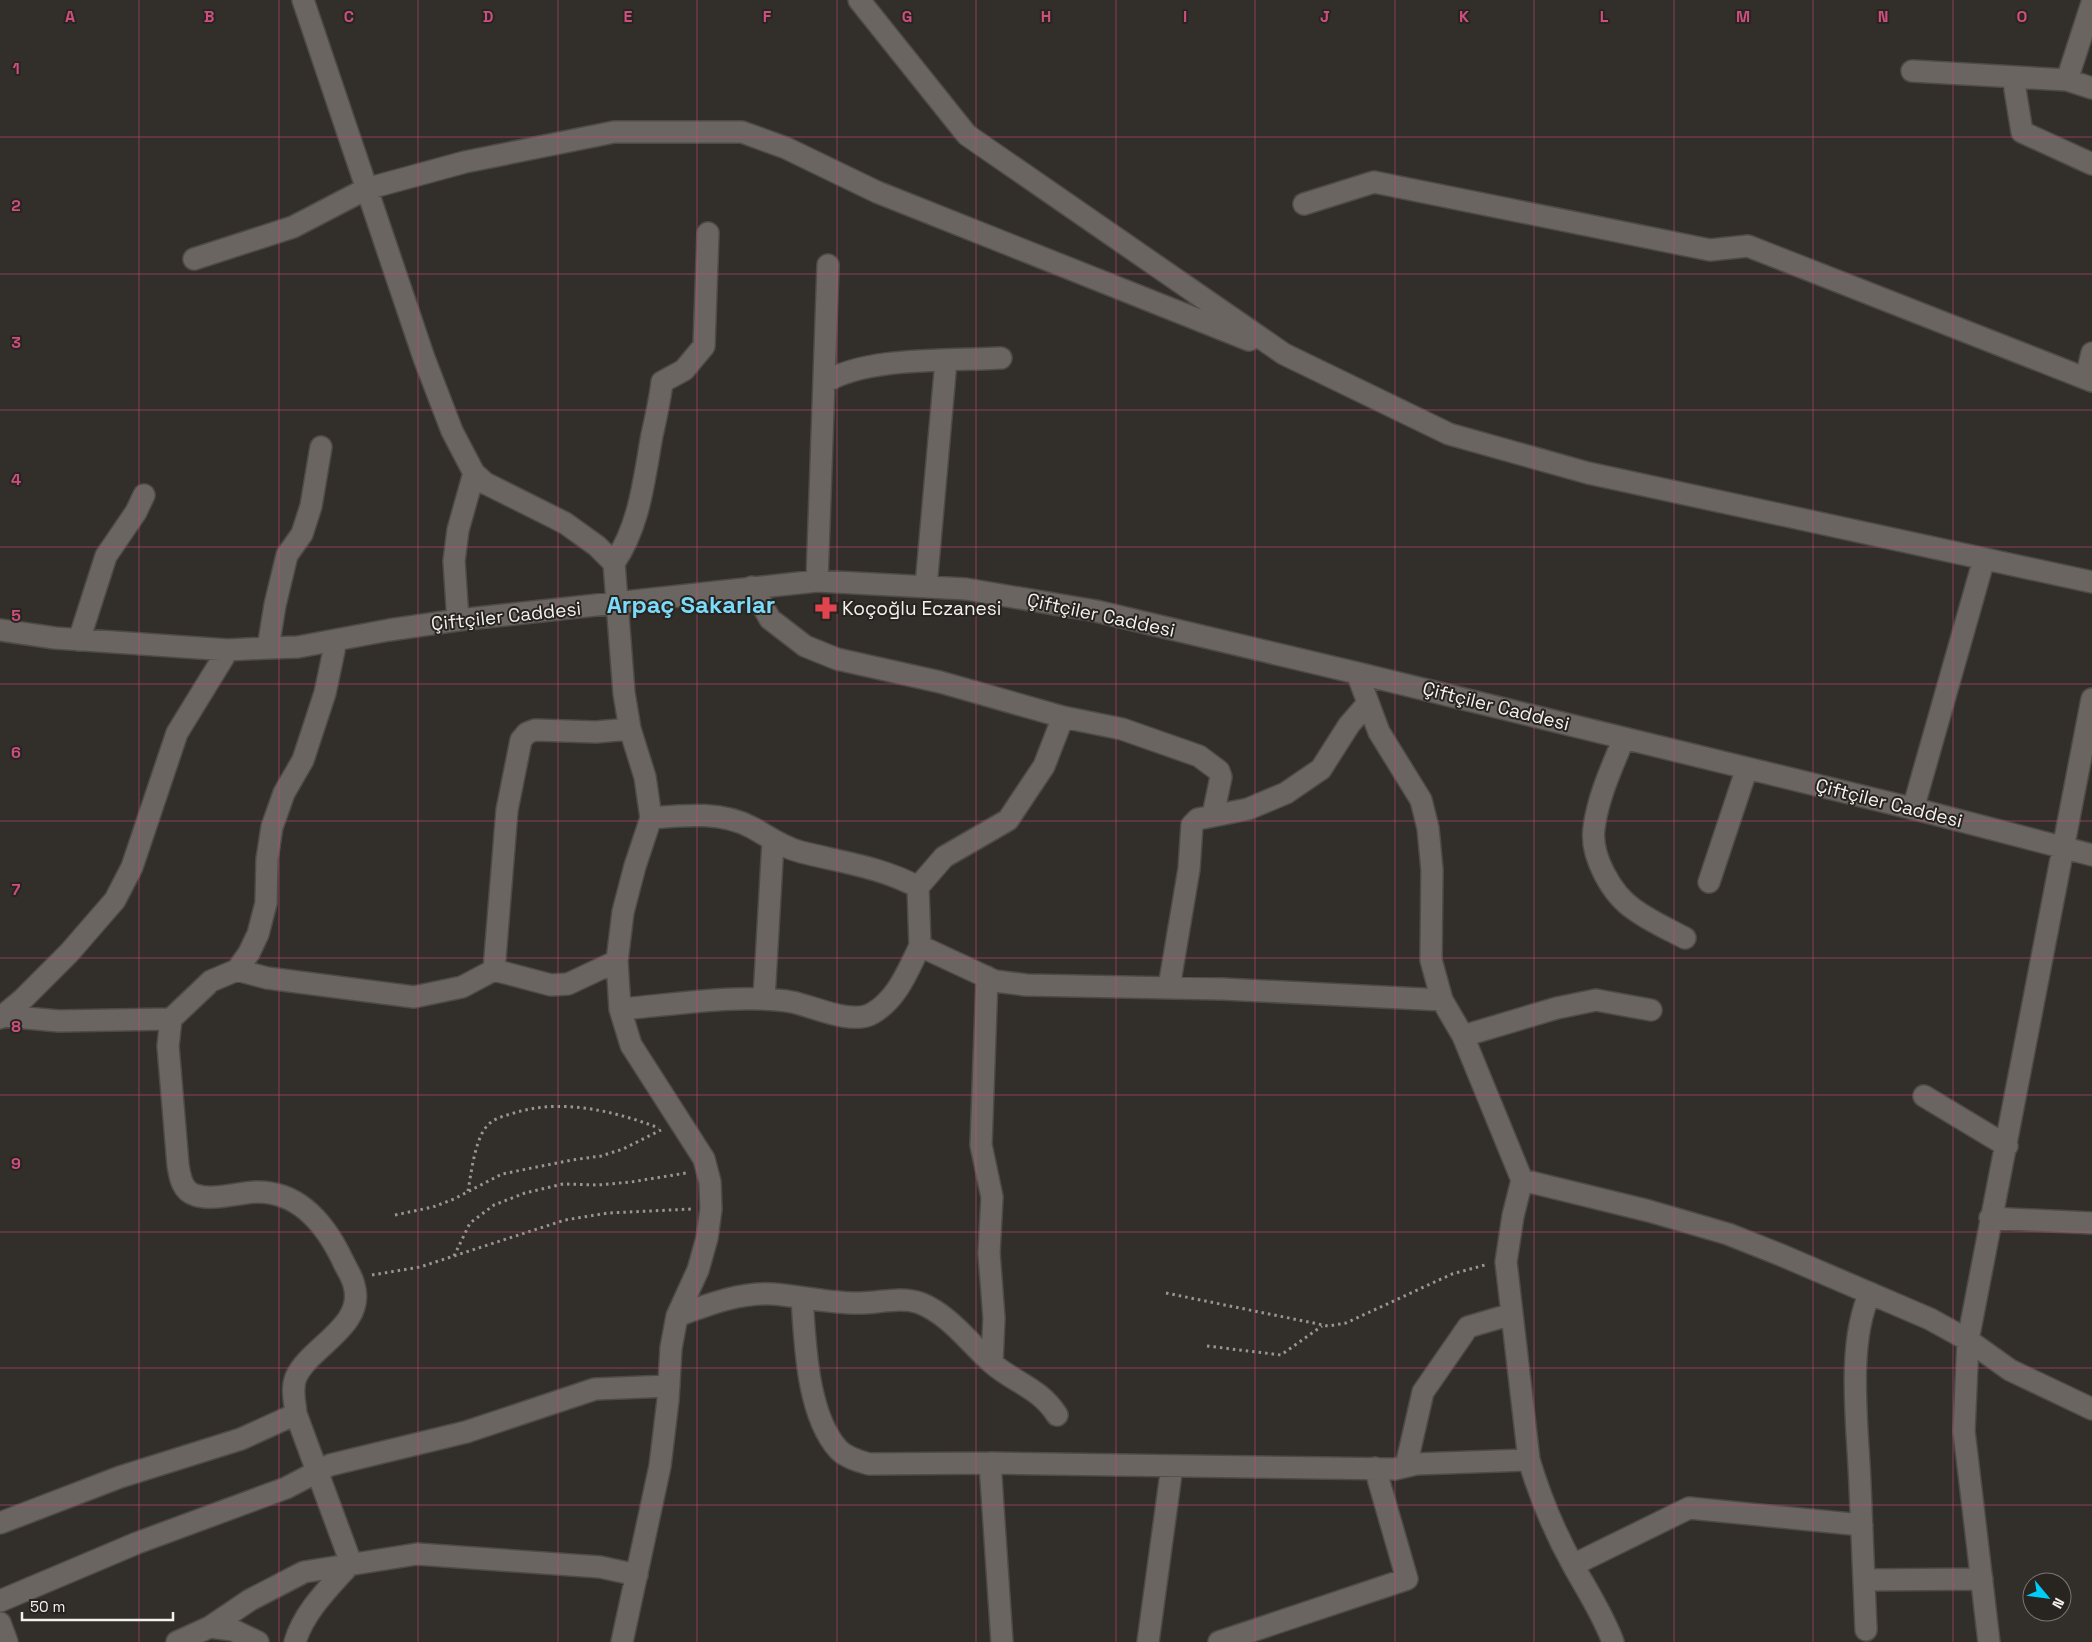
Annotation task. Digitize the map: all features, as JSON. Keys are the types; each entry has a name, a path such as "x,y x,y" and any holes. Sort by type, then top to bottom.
{"street":[{"path":"303,0 424,358 452,431 474,473 485,483 565,523 597,546 614,563"},
{"path":"859,0 967,135 1284,354"},
{"path":"2067,80 2092,3 2088,0"},
{"path":"1912,71 2067,80 2092,88"},
{"path":"2013,77 2022,132 2092,164"},
{"path":"194,259 293,228 366,189 465,162 614,132 742,132 786,148 877,192 1284,354 1449,434 1588,473 2092,582"},
{"path":"1304,204 1374,182 1710,250 1748,246 2089,379 2092,354"},
{"path":"622,1642 660,1466 669,1386 671,1348 677,1316 698,1270 707,1238 711,1209 704,1159 631,1044 620,1009 618,961 623,912 635,866 651,818 645,777 630,729 624,693 614,563 625,548 638,511 647,471 662,382 684,370 704,346 708,233"},
{"path":"817,581 828,265"},
{"path":"824,383 834,377 884,364 1001,358"},
{"path":"926,586 946,361"},
{"path":"268,648 275,606 287,555 302,534 311,506 321,447"},
{"path":"458,620 454,562 458,530 474,473"},
{"path":"79,640 106,556 136,512 144,495"},
{"path":"1913,808 1984,560"},
{"name":"Çiftçiler Caddesi","path":"0,630 79,640 228,650 298,647 389,630 458,620 817,581 966,589 1096,611 1913,808 2092,855"},
{"path":"752,588 770,619 805,646 837,659 940,682 1063,717 1122,729 1199,756 1219,771 1221,777 1213,815"},
{"path":"336,641 325,693 303,760 284,793 272,827 267,859 266,902 258,934 249,953 237,970 211,981 172,1019 168,1046 178,1165 180,1180 187,1191 196,1196 208,1197 256,1192 272,1193 291,1199 320,1223 338,1251 351,1279 356,1300 351,1312 339,1330 302,1367 296,1376 293,1388 296,1414 351,1563"},
{"path":"2,1017 69,953 115,900 132,867 177,732 228,650"},
{"path":"1356,673 1379,732 1421,800 1428,828 1432,870 1431,960 1442,1000 1463,1036 1522,1180 1513,1216 1506,1262 1529,1460 1537,1488 1573,1565 1604,1620 1613,1642"},
{"path":"1990,1642 1964,1431 1968,1340 1990,1218 2007,1146 2062,847 2092,699"},
{"path":"1169,987 1189,869 1192,825 1198,819 1248,810 1286,793 1321,769 1349,725 1368,703"},
{"path":"620,1009 764,998 794,1002 843,1017 872,1014 898,990 920,946 918,887 944,857 1008,820 1044,766 1063,717"},
{"path":"494,970 507,810 521,740 527,733 536,730 596,732 630,729"},
{"path":"1624,738 1603,790 1593,830 1599,860 1610,886 1633,910 1684,938"},
{"path":"1709,882 1747,768"},
{"path":"651,818 693,814 728,819 752,828 773,842 800,852 841,860 897,876 918,887"},
{"path":"764,998 773,842"},
{"path":"920,946 995,981 1049,987 1169,987 1442,1000"},
{"path":"237,970 267,978 414,997 462,988 494,970 551,985 568,984 618,961"},
{"path":"987,977 982,1144 992,1197 989,1253 994,1318 992,1363"},
{"path":"1463,1036 1557,1008 1596,1000 1651,1010"},
{"path":"2,1017 60,1021 172,1019"},
{"path":"1924,1096 2007,1146"},
{"path":"1522,1180 1649,1211 1728,1234 1930,1319 1968,1340 2010,1370 2092,1409"},
{"path":"1990,1218 2092,1223"},
{"path":"1866,1630 1857,1355 1862,1312 1870,1293"},
{"path":"677,1316 714,1303 745,1296 772,1294 858,1303 901,1300 920,1303 948,1320 992,1363 1048,1401 1057,1415"},
{"path":"802,1298 806,1355 813,1396 829,1436 839,1450 855,1460 869,1464 940,1463 956,1465 990,1463 1375,1468 1529,1460"},
{"path":"1406,1466 1424,1392 1468,1327 1512,1314"},
{"path":"0,1601 137,1543 286,1488 330,1465 466,1432 596,1389 669,1386"},
{"path":"0,1522 120,1477 241,1438 296,1414"},
{"path":"990,1463 1002,1642"},
{"path":"1148,1642 1172,1466"},
{"path":"1219,1642 1407,1579 1375,1468"},
{"path":"1573,1565 1689,1508 1862,1525"},
{"path":"177,1642 210,1627 250,1600 304,1572 351,1563 417,1554 600,1567 637,1575"},
{"path":"295,1642 297,1633 312,1607 351,1563"},
{"path":"1864,1580 1982,1579"},
{"path":"0,1623 7,1642"},
{"path":"210,1627 232,1630 258,1642"}],"path":[{"path":"395,1215 432,1207 468,1191 502,1174 616,1152 662,1129 598,1110 562,1106 542,1106 505,1116 493,1120 485,1128 472,1163 468,1191"},
{"path":"454,1256 470,1223 494,1205 525,1193 563,1184 598,1185 707,1171"},
{"path":"351,1279 420,1267 565,1220 608,1213 659,1209 711,1209"},
{"path":"1166,1293 1323,1325 1346,1323 1452,1274 1478,1266 1506,1262"},
{"path":"1207,1346 1281,1356 1323,1325"}],"place":[{"name":"Koçoğlu Eczanesi","path":"826,608"}],"district":[{"name":"Arpaç Sakarlar","path":"691,604"}]}
